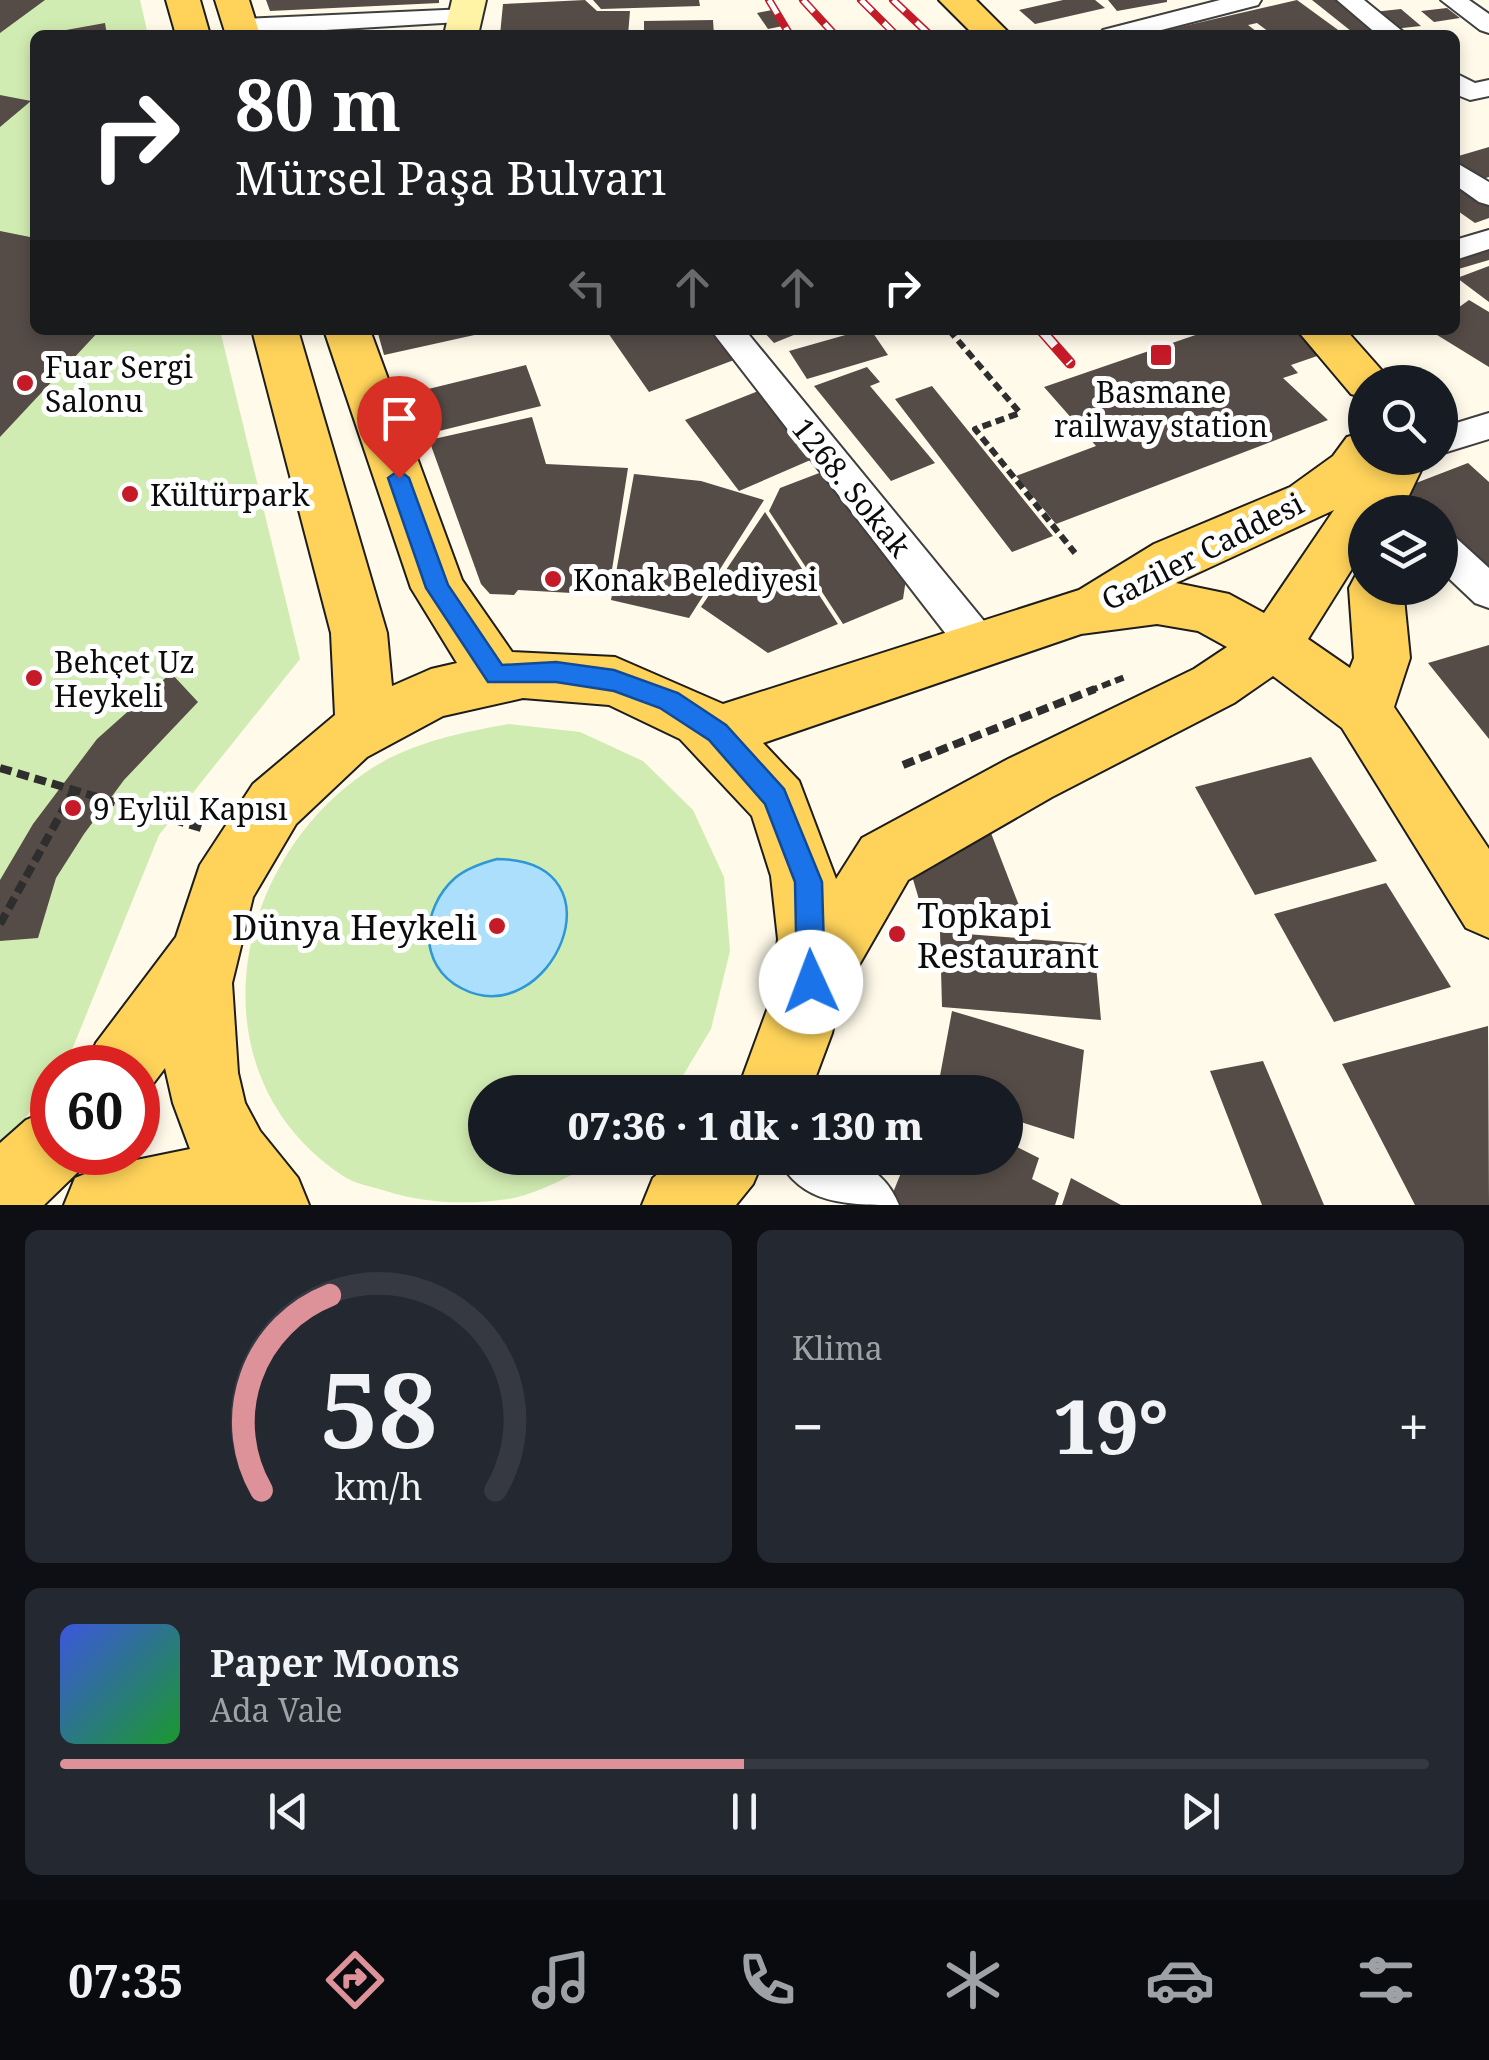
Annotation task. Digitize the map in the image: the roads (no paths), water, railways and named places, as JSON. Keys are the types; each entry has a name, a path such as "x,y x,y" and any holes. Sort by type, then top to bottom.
{"main road":[{"path":"183,0 192,30"},
{"path":"956,0 989,30"},
{"path":"976,0 1007,30"},
{"path":"276,335 359,633 365,723"},
{"path":"349,335 438,588 496,675"},
{"path":"1325,335 1352,365"},
{"path":"1359,335 1386,365"},
{"name":"Gaziler Caddesi","path":"1082,612 1180,556 1268,522 1330,485 1375,495"},
{"name":"Gaziler Caddesi","path":"1274,645 1348,540"},
{"path":"718,732 1082,612 1157,602 1209,610 1274,645 1363,710 1489,906"},
{"path":"1363,710 1382,658 1377,605"},
{"path":"811,982 884,859 1030,778 1214,686 1274,645"},
{"path":"264,1198 222,1138 201,1080 194,1018 200,956 217,897 246,842 299,774 365,723 429,692 496,675 556,672 614,680 669,701 718,732 775,798 808,882 811,982 793,1053 782,1075"},
{"path":"139,1045 200,956"},
{"path":"0,1194 30,1166"},
{"path":"680,1205 693,1197 712,1175"},
{"path":"102,1205 192,1186 264,1198"}],"street":[{"path":"1132,30 1249,0"},
{"path":"1348,0 1387,30"},
{"path":"1453,0 1488,24"},
{"path":"238,21 466,17"},
{"path":"1460,85 1470,92 1489,88"},
{"path":"1460,174 1489,196"},
{"path":"1460,248 1489,239"},
{"name":"1268. Sokak","path":"730,335 978,644"},
{"path":"1458,435 1489,426"},
{"path":"1458,564 1489,592"},
{"path":"829,1175 871,1205"}],"water":[{"path":"497,859 537,867 559,887 567,913 562,942 546,968 522,988 493,996 461,988 447,978 431,952 429,936 430,921 443,891 465,871"}],"railway":[{"path":"769,0 787,30"},
{"path":"803,0 830,30"},
{"path":"861,0 891,30"},
{"path":"893,0 925,30"},
{"path":"1045,335 1070,363"}],"place":[{"name":"Basmane railway station","path":"1161,355"},
{"name":"Fuar Sergi Salonu","path":"25,383"},
{"name":"Kültürpark","path":"130,494"},
{"name":"Konak Belediyesi","path":"553,579"},
{"name":"Behçet Uz Heykeli","path":"34,678"},
{"name":"9 Eylül Kapısı","path":"73,808"},
{"name":"Dünya Heykeli","path":"497,926"},
{"name":"Topkapi Restaurant","path":"897,934"}]}
